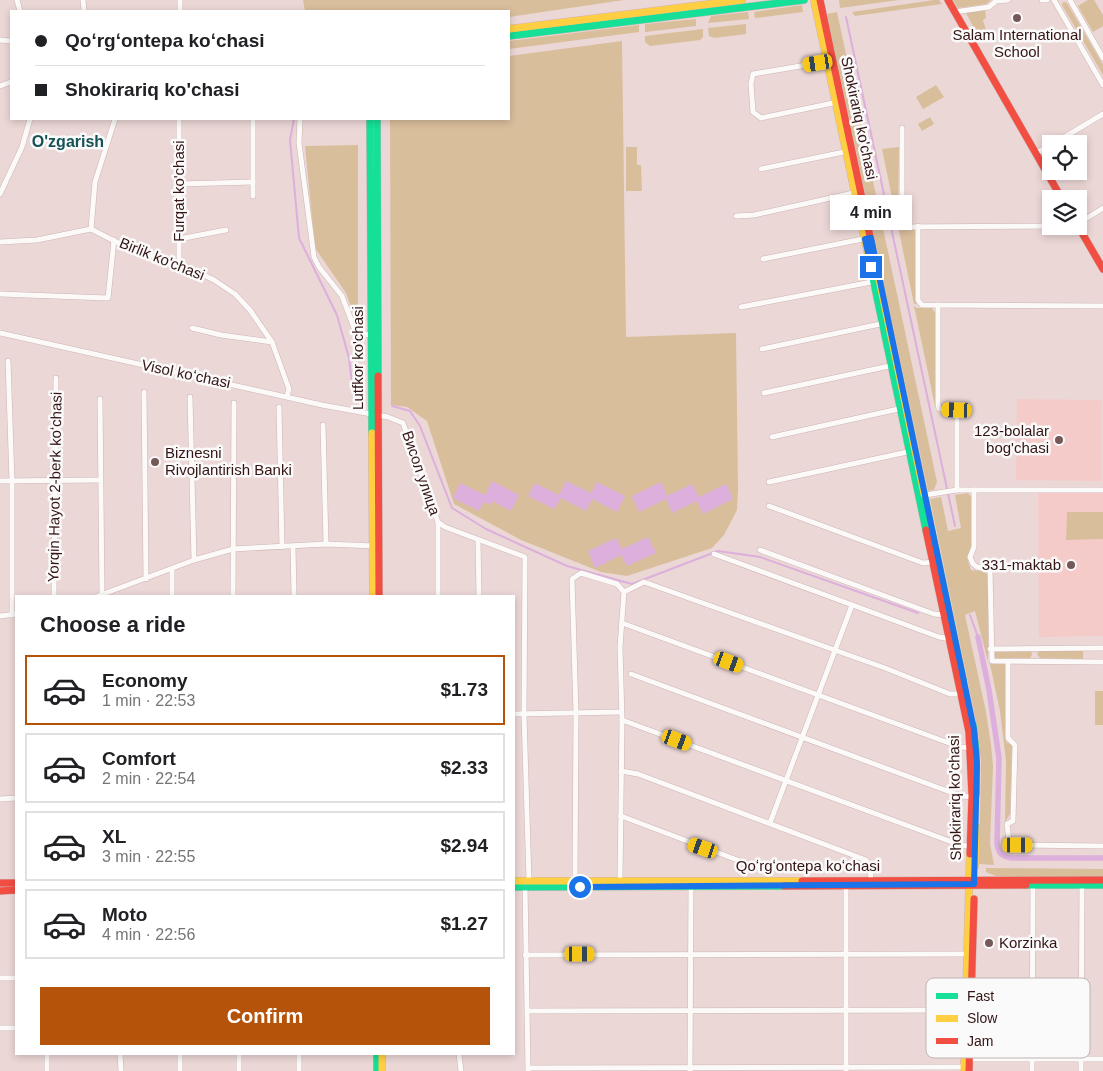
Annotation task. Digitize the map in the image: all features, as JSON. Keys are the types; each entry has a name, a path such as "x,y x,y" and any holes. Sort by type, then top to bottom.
{"main road":[{"path":"510,29 742,0"},
{"path":"510,36 804,0"},
{"name":"Shokirariq ko'chasi","path":"814,0 830,61 895,365 964,694 973,748 974,797 969,978"},
{"name":"Shokirariq ko'chasi","path":"820,0 830,61"},
{"path":"948,0 953,12 1057,190"},
{"name":"Lutfkor ko'chasi","path":"370,120 371,335 375,415"},
{"name":"Lutfkor ko'chasi","path":"377,120 375,415 376,546 379,595"},
{"path":"1084,235 1103,269"},
{"name":"Shokirariq ko'chasi","path":"913,451 925,495 945,615 952,639"},
{"name":"Lutfkor ko'chasi","path":"373,595 376,546"},
{"name":"Qoʻrgʻontepa koʻchasi","path":"846,883 871,880 972,882"},
{"name":"Qoʻrgʻontepa koʻchasi","path":"515,882 846,883 1082,882 1103,880"},
{"name":"Qoʻrgʻontepa koʻchasi","path":"515,887 526,883 575,881 690,883"},
{"path":"0,882 15,883"},
{"name":"Qoʻrgʻontepa koʻchasi","path":"1082,882 1103,885"},
{"path":"0,891 15,890"},
{"path":"377,1055 377,1071"},
{"path":"382,1055 382,1071"},
{"name":"Shokirariq ko'chasi","path":"966,1069 969,1058"}],"street":[{"path":"953,12 988,6 996,2 1008,0"},
{"path":"1042,0 1047,0"},
{"path":"1054,0 1103,85"},
{"path":"1070,0 1103,58"},
{"path":"830,61 753,74 751,84 753,112 761,118 839,102"},
{"path":"1067,135 1103,114"},
{"path":"0,194 22,147 30,120"},
{"path":"0,242 37,240 91,229 95,182 115,120"},
{"name":"Furqat ko'chasi","path":"179,120 179,263"},
{"path":"253,120 253,196"},
{"path":"300,120 299,143 314,257 319,268 342,296 356,333 371,335"},
{"path":"902,128 899,227 1042,226"},
{"path":"1036,153 1042,150"},
{"path":"761,169 849,151"},
{"path":"179,184 253,182"},
{"path":"736,216 754,216 858,192"},
{"path":"1087,219 1103,208"},
{"path":"918,226 918,300 922,304 938,306 1103,306"},
{"name":"Birlik ko'chasi","path":"91,229 134,251 179,263 214,280 235,294 250,310 272,342 289,389 288,396"},
{"path":"179,239 226,230"},
{"path":"763,259 868,238"},
{"path":"0,294 108,298 114,240"},
{"path":"741,307 877,281"},
{"path":"938,306 937,409 957,410 954,490"},
{"path":"762,349 886,323"},
{"path":"192,328 235,338 272,342"},
{"name":"Visol koʻchasi","path":"0,333 375,415"},
{"path":"0,616 14,615 8,361"},
{"path":"764,393 895,365"},
{"name":"Yorqin Hayot 2-berk koʻchasi","path":"54,595 56,378"},
{"path":"144,392 146,579"},
{"path":"190,396 194,560"},
{"path":"100,399 100,595"},
{"path":"233,595 234,403"},
{"path":"279,406 282,547"},
{"path":"772,437 904,408"},
{"name":"Висол улица","path":"375,415 398,420 404,426 433,514 438,522 445,527 524,557 524,714"},
{"path":"323,425 326,544"},
{"path":"768,482 913,451"},
{"path":"0,481 100,480"},
{"path":"925,495 954,490 1103,490"},
{"path":"974,490 974,547 970,557 973,564 977,567 990,570 990,649 992,661 1103,662"},
{"path":"769,506 922,563 936,562"},
{"path":"438,522 438,595"},
{"path":"478,540 479,595"},
{"path":"114,594 194,560 232,549 326,544 376,546"},
{"path":"293,547 294,595"},
{"path":"760,550 934,614 945,615"},
{"path":"714,554 939,637 952,639"},
{"path":"172,569 172,595"},
{"path":"575,881 576,713 572,579 581,574 616,584 624,592 620,647 622,720 620,881"},
{"path":"624,592 644,582 835,650 950,694 964,694"},
{"path":"770,823 852,605"},
{"path":"622,623 960,747 973,748"},
{"path":"990,649 1103,648"},
{"path":"1008,662 1008,738 1015,745 1013,821 1007,824 1009,841 1018,845 1103,846"},
{"path":"632,674 961,796 974,797"},
{"path":"515,714 621,712"},
{"path":"524,714 525,955 528,1069 966,1069"},
{"path":"622,720 973,847"},
{"path":"622,771 638,774 866,860 870,866 871,880"},
{"path":"0,799 15,798"},
{"path":"621,816 748,864"},
{"path":"1032,978 1033,882"},
{"path":"1081,978 1082,882"},
{"path":"690,883 690,1069"},
{"path":"846,883 844,953 846,1069"},
{"path":"525,955 970,954"},
{"path":"0,978 15,978"},
{"path":"526,1011 926,1010"},
{"path":"0,1028 15,1028"},
{"path":"47,1055 47,1071"},
{"path":"120,1055 121,1071"},
{"path":"180,1055 180,1071"},
{"path":"239,1055 239,1071"},
{"path":"298,1055 299,1071"},
{"path":"459,1055 461,1071"},
{"path":"969,1058 1103,1059"},
{"path":"1032,1059 1032,1071"},
{"path":"1081,1059 1081,1071"}],"shaded area":[{"path":"303,0 624,0 510,17 510,10 305,10"},
{"path":"839,0 899,0 840,8"},
{"path":"939,0 942,4 855,16 852,12"},
{"path":"953,0 991,0 986,4 958,8"},
{"path":"1088,0 1094,0 1103,15 1103,26 1093,32 1078,6"},
{"path":"1063,2 1067,3 1103,65 1103,75 1062,5"},
{"path":"802,5 803,12 755,18 754,12"},
{"path":"985,10 986,18 983,20 986,30 976,32 966,13"},
{"path":"748,12 749,19 708,23 711,16"},
{"path":"837,12 937,482 934,490 928,491 827,14"},
{"path":"696,19 696,26 645,32 645,24"},
{"path":"746,24 746,34 714,38 709,36 708,28"},
{"path":"639,25 639,32 510,49 510,41"},
{"path":"703,29 703,37 700,40 650,46 645,42 645,36"},
{"path":"622,41 626,337 736,333 737,510 724,535 712,548 627,576 601,572 521,540 454,504 427,421 407,407 391,405 390,120 510,120 510,56"},
{"path":"936,85 944,97 923,109 916,97"},
{"path":"930,117 934,124 922,131 918,124"},
{"path":"358,145 358,326 346,293 315,248 305,146"},
{"path":"626,147 637,147 637,165 641,165 642,191 626,191"},
{"path":"899,147 898,227 882,149"},
{"path":"898,228 914,229 916,233 916,304 914,304"},
{"path":"914,306 917,308 932,308 936,314 935,406"},
{"name":"123-bolalar bog'chasi","path":"1017,399 1102,400 1101,481 1016,480"},
{"path":"492,481 519,495 511,511 492,501 490,505 484,502 479,511 453,498 460,483 485,495"},
{"path":"566,481 591,493 597,482 625,496 617,512 592,499 586,511 561,498 554,509 528,496 535,483 559,495"},
{"path":"661,482 667,496 692,484 699,497 726,484 733,499 703,514 697,501 672,513 666,499 639,512 632,496"},
{"path":"968,493 972,498 972,544 967,558 971,570 985,571 988,575 988,662 975,611 965,615 986,712 991,745 993,766 990,844 994,865 979,864 981,763 978,731 930,499 941,497 948,531 961,528 955,495"},
{"name":"331-maktab","path":"1038,493 1103,493 1103,636 1039,637"},
{"path":"1067,512 1103,512 1103,539 1066,540"},
{"path":"648,537 656,553 627,566 621,555 595,568 588,551 616,538 622,549"},
{"path":"996,650 1031,651 1032,655 1030,658 996,659 994,655"},
{"path":"1040,650 1083,650 1083,659 1040,658 1037,654"},
{"path":"990,664 1005,664 1006,742 1012,745 1010,814 1005,822 1006,761 1000,711"},
{"path":"1095,691 1103,691 1103,725 1095,725"},
{"path":"986,868 1103,869 1103,877 996,876 986,872"}],"waterway":[{"path":"846,17 955,526"},
{"path":"294,120 290,140 299,238 337,315 349,358 354,400"},
{"path":"392,406 410,411 420,426 452,508 486,529 567,566 632,584 718,551 760,557 918,613"},
{"path":"970,615 978,637"},
{"path":"978,637 989,690 999,758 997,844 1000,853 1003,856 1012,858 1103,858"}],"traffic: fast":[{"path":"510,36 804,0"},
{"path":"370,120 372,433"},
{"path":"377,120 378,376"},
{"path":"870,264 926,530"},
{"path":"924,494 963,680"},
{"path":"973,725 976,752 976,794"},
{"path":"1026,885 1103,885"},
{"path":"515,887 784,886"},
{"path":"377,1055 377,1071"}],"traffic: slow":[{"path":"510,29 742,0"},
{"path":"814,0 870,264"},
{"path":"872,246 924,494"},
{"path":"372,433 373,595"},
{"path":"975,866 976,827"},
{"path":"967,978 970,854"},
{"path":"515,881 802,881"},
{"path":"382,1055 382,1071"},
{"path":"964,1058 964,1071"}],"traffic: jam":[{"path":"820,0 872,246"},
{"path":"948,0 1057,190"},
{"path":"1083,235 1103,269"},
{"path":"378,376 379,595"},
{"path":"926,530 969,732 972,796 970,854"},
{"path":"802,881 1103,880"},
{"path":"0,883 15,883"},
{"path":"784,886 1026,885"},
{"path":"0,891 15,890"},
{"path":"972,978 974,899"},
{"path":"969,1058 969,1071"}],"place":[{"name":"Salam International School","path":"1017,18"},
{"name":"123-bolalar bog'chasi","path":"1059,440"},
{"name":"Biznesni Rivojlantirish Banki","path":"155,462"},
{"name":"331-maktab","path":"1071,565"},
{"name":"Korzinka","path":"989,943"}],"district":[{"name":"O'zgarish","path":"68,141"}],"route":[{"path":"580,887 974,884 977,764 974,729 871,238 865,239 871,267"}]}
